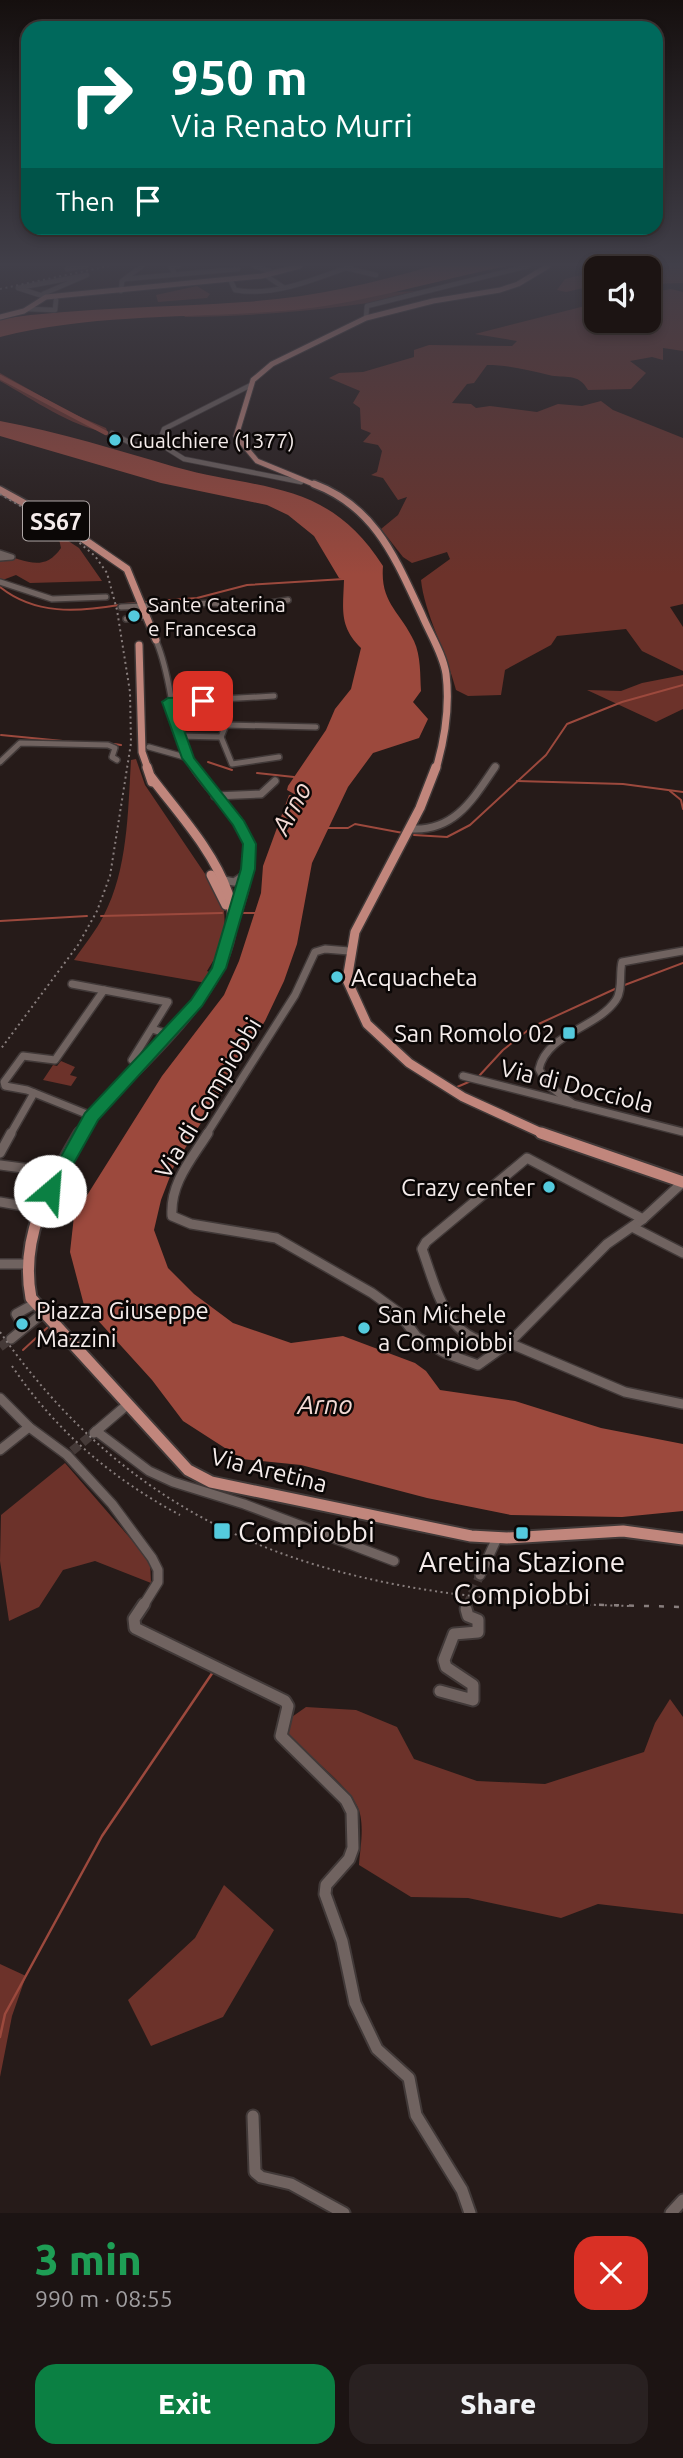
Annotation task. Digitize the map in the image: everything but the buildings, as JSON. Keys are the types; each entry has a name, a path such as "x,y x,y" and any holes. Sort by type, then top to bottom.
{"main road":[{"path":"264,369 257,374 251,385 236,436 254,458 301,482 345,499 377,528 398,557 442,658 449,692 432,788 355,932 349,951 349,980 359,1010 378,1038 413,1067 527,1129 683,1182"},
{"name":"SS67","path":"0,490 60,523 127,569 152,632 154,646"},
{"path":"152,632 141,642 137,657 142,752 156,792 210,873 226,903 229,938"},
{"path":"141,642 154,646"},
{"path":"137,657 154,646"},
{"path":"40,1307 31,1297 25,1264 29,1234 41,1209 91,1117 209,986 233,927 232,904 223,881 150,777"},
{"name":"Via Aretina","path":"40,1307 188,1469 211,1482 471,1536 497,1538 623,1531 683,1539"}],"street":[{"path":"161,441 164,429 251,385"},
{"path":"112,433 134,445 161,441 184,459 301,482"},
{"path":"0,553 12,557 0,558"},
{"path":"0,582 32,596 54,601 106,597"},
{"path":"121,607 143,610 214,603 246,607 288,600"},
{"path":"126,619 143,610"},
{"path":"154,646 178,736 188,758 246,834 250,857 233,927"},
{"path":"168,691 174,698 183,701"},
{"path":"168,702 274,696"},
{"path":"219,701 226,705 226,724 221,737 232,764 279,757"},
{"path":"226,724 316,727"},
{"path":"178,736 221,737"},
{"path":"0,762 20,743 112,746 115,748 112,757 117,760"},
{"path":"149,747 188,758"},
{"path":"412,829 436,829 471,805 496,766"},
{"path":"215,796 261,794 275,781"},
{"path":"210,873 223,881 237,881 247,872"},
{"name":"Via di Compiobbi","path":"349,951 325,949 315,953 295,995 177,1181 171,1199 173,1216 191,1224 276,1238 372,1293 398,1312 416,1337 445,1353 478,1365 509,1343 607,1244 643,1219 683,1182"},
{"path":"573,1104 548,1089 542,1080 539,1065 543,1053 557,1041 593,1021 616,1000 622,962 650,954 683,951"},
{"path":"72,984 168,1002 132,1060"},
{"path":"104,990 53,1059 23,1056 4,1082 5,1086 91,1117 97,1116 147,1064"},
{"path":"150,1032 165,1037"},
{"name":"Via di Docciola","path":"463,1076 683,1132"},
{"path":"0,1090 33,1094"},
{"path":"0,1153 33,1094"},
{"path":"643,1219 527,1158 426,1242 422,1249 444,1306 463,1334 480,1345 509,1343 625,1392 683,1404"},
{"path":"0,1165 60,1173"},
{"path":"0,1202 41,1209"},
{"path":"632,1227 683,1253"},
{"path":"0,1264 25,1264"},
{"path":"12,1339 40,1307"},
{"path":"24,1327 16,1314 40,1307"},
{"path":"0,1398 29,1427 69,1453 112,1504 152,1558 158,1570 158,1582 134,1619 135,1628 285,1701 288,1706 281,1736 346,1800 352,1812 353,1848 349,1859 326,1885 325,1894 342,1941 355,2003 377,2049 409,2078 416,2115 462,2190 470,2213"},
{"path":"128,1404 95,1432 149,1471 394,1561"},
{"path":"0,1450 29,1427"},
{"path":"480,1575 497,1538"},
{"path":"440,1691 473,1700 473,1685 446,1667 444,1660 454,1634 478,1632 478,1620 468,1616 466,1609"},
{"path":"253,2116 255,2172 261,2177 291,2184 344,2213"},
{"path":"671,2213 683,2200"}],"shaded area":[{"path":"372,369 484,369 474,383 467,384 452,403 471,404 476,408 490,406 537,412 558,404 582,406 601,401 613,410 683,438 683,604 670,607 683,627 683,671 642,651 626,629 557,636 551,645 505,670 501,695 468,696 456,690 426,606 421,580 450,559 447,552 412,563 403,557 381,529 398,515 407,497 398,500 383,478 371,475 377,472 382,451 378,445 363,442 371,433 361,429 360,408 353,403 360,391 329,378 339,373"},
{"path":"522,369 641,369 646,373 631,389 588,390 584,384 571,377"},
{"path":"0,373 69,412 106,428 108,433 52,412 0,381"},
{"path":"44,525 79,548 102,581 30,583 16,575 0,581 0,554 40,563 54,556 61,548 59,539"},
{"path":"683,675 683,709 656,722 587,690 621,691 642,683"},
{"path":"136,759 145,785 222,899 225,922 222,945 218,961 213,961 207,971 211,973 206,983 74,960 101,921 118,878 125,839 131,760"},
{"path":"61,1061 75,1067 70,1075 77,1077 71,1086 43,1080 53,1065 57,1066"},
{"path":"65,1463 150,1561 151,1583 95,1561 63,1570 39,1607 9,1621 0,1561 1,1515"},
{"path":"670,1699 683,1717 683,1914 598,1904 561,1918 468,1898 411,1897 359,1865 362,1826 356,1804 334,1777 288,1738 289,1719 306,1707 356,1710 397,1727 414,1759 477,1781 545,1784 644,1752 655,1723"},
{"path":"224,1885 274,1930 223,2017 151,2046 128,2000 195,1938"},
{"path":"0,1964 26,1976 12,2016 0,2077"}],"water":[{"name":"Arno","path":"0,421 66,436 206,475 291,493 316,503 339,517 362,538 383,566 388,598 409,631 418,653 421,691 413,702 428,719 419,738 373,753 348,787 312,863 297,944 284,981 265,1021 174,1166 161,1200 154,1230 168,1268 194,1294 233,1323 291,1343 343,1336 415,1363 426,1371 440,1390 515,1401 601,1428 683,1444 683,1511 622,1517 511,1515 427,1498 301,1465 242,1459 183,1421 152,1380 84,1305 70,1252 74,1216 162,1076 224,995 239,961 261,893 263,866 289,795 296,795 287,790 288,786 326,730 335,709 351,689 361,648 349,632 344,617 344,580 339,578 314,536 288,515 267,505 161,483 0,436"}],"waterway":[{"path":"0,377 106,433"},
{"path":"145,602 197,598 247,585 344,579"},
{"path":"0,587 27,603 42,607 72,610 119,605"},
{"path":"124,604 139,603"},
{"path":"518,781 546,755 567,724 622,702 683,685"},
{"path":"1,735 73,742"},
{"path":"114,744 121,745"},
{"path":"208,762 232,770"},
{"path":"257,773 294,777"},
{"path":"414,835 447,837 470,825 518,781"},
{"path":"518,781 623,784 683,792"},
{"path":"670,791 681,800 683,809"},
{"path":"326,828 348,828 355,824 403,833"},
{"path":"101,916 222,913"},
{"path":"244,913 257,913"},
{"path":"0,921 87,916"},
{"path":"622,986 683,963"},
{"path":"479,1076 503,1050 532,1027 617,988"},
{"path":"457,1087 471,1081"},
{"path":"58,1319 84,1305"},
{"path":"23,1350 48,1327"},
{"path":"0,2037 5,2014 102,1836 213,1672"}],"tunnel":[{"path":"0,1347 11,1339"},
{"path":"72,1451 94,1433"},
{"path":"467,1606 480,1575"},
{"path":"466,1609 468,1604"}],"railway":[{"path":"0,494 69,534 95,556 107,573 117,610 130,692 131,743 110,876 97,911 78,945 0,1050"},
{"path":"0,1332 62,1409 129,1470 201,1517 277,1552 359,1577 445,1593 536,1602 610,1605"},
{"path":"12,1366 47,1412 87,1451 131,1485 180,1515"},
{"path":"569,1604 610,1605"},
{"path":"610,1605 683,1607"},
{"path":"610,1605 632,1606"}],"place":[{"name":"Gualchiere (1377)","path":"115,440"},
{"name":"Sante Caterina e Francesca","path":"134,616"},
{"name":"Acquacheta","path":"337,977"},
{"name":"San Romolo 02","path":"569,1033"},
{"name":"Crazy center","path":"549,1187"},
{"name":"Piazza Giuseppe Mazzini","path":"22,1324"},
{"name":"San Michele a Compiobbi","path":"364,1328"},
{"name":"Compiobbi","path":"222,1531"},
{"name":"Aretina Stazione Compiobbi","path":"522,1533"}],"route":[{"path":"50,1191 91,1117 197,1003 219,968 229,938 248,869 249,844 240,824 206,786 188,758 169,712 168,702 203,701"}]}
